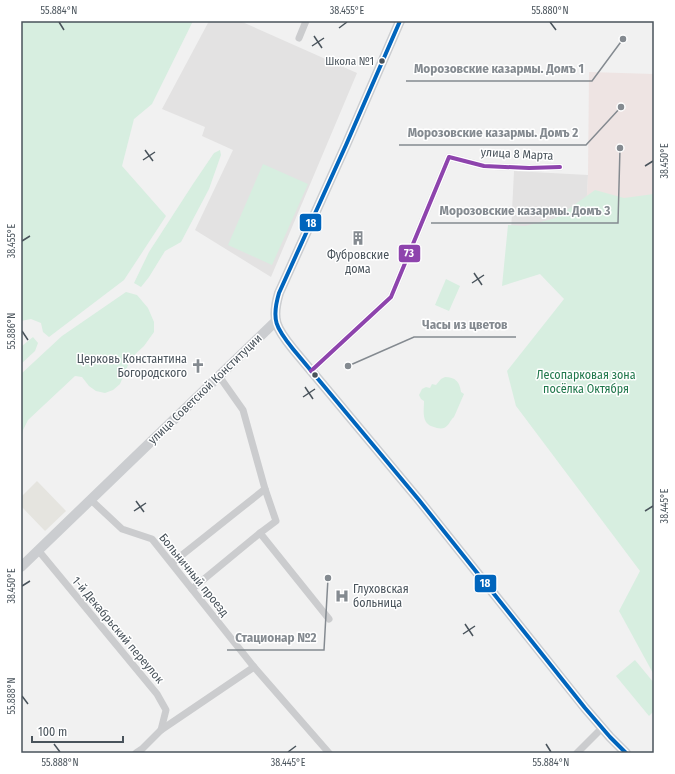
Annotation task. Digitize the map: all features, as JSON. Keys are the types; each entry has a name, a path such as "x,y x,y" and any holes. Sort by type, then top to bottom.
{"street":[{"path":"299,38 306,21"},
{"path":"400,21 346,146 279,293 275,309 276,321 286,340 311,371 418,500 602,728 626,753"},
{"name":"улица 8 Марта","path":"311,371 392,297 449,157 484,166 529,168 560,167"},
{"name":"улица Советской Конституции","path":"21,567 276,321"},
{"path":"192,589 276,521 265,489 243,410 219,376"},
{"path":"172,563 265,489"},
{"name":"Больничный проезд","path":"91,500 122,529 152,539 254,668 329,753"},
{"path":"260,533 329,619"},
{"name":"1-й Декабрьский переулок","path":"38,550 157,694 166,710 161,730"},
{"path":"136,753 144,751 161,730 254,668"},
{"path":"577,753 602,728"}],"shaded area":[{"path":"209,21 240,21 357,73 271,277 195,230 233,150 202,136 205,127 162,109"},
{"path":"589,72 654,74 654,213 586,212 588,175"},
{"path":"514,171 588,175 584,256 510,252"},
{"path":"37,481 66,511 45,531 21,506 21,497"}],"green space":[{"path":"21,21 193,21 152,104 134,119 122,166 166,216 124,280 49,337 43,332 41,323 31,319 21,321"},
{"path":"220,150 221,155 209,189 181,242 165,251 141,287 134,283 149,252 214,153"},
{"path":"263,164 308,184 272,265 228,245"},
{"name":"Лесопарковая зона посёлка Октября","path":"595,190 624,198 654,194 654,675 619,611 640,571 516,406 507,371 564,299 540,274 502,286 508,225 525,226 556,218"},
{"path":"446,279 460,286 449,311 435,305"},
{"path":"126,292 137,295 148,308 154,322 154,332 144,346 131,358 120,384 113,390 105,393 96,391 89,386 82,377 75,376 28,420 21,438 21,374 62,336"},
{"path":"33,337 38,343 35,351 21,364 21,347"},
{"path":"445,377 454,379 458,383 461,392 464,394 454,417 446,427 439,428 430,425 425,420 424,401 419,395 422,389 426,387 430,388 432,384 436,385"},
{"path":"635,660 654,683 654,711 649,716 616,676"}],"transit line":[{"name":"18","path":"400,21 279,293 275,317 279,329 293,349 419,500 585,708 626,753"},
{"name":"73","path":"311,371 391,297 449,157 484,166 529,168 560,167"}],"place":[{"name":"Морозовские казармы. Домъ 1","path":"623,39"},
{"name":"Школа №1","path":"382,61"},
{"name":"Морозовские казармы. Домъ 2","path":"621,107"},
{"name":"Морозовские казармы. Домъ 3","path":"620,148"},
{"name":"Фубровские дома","path":"358,238"},
{"name":"Церковь Константина Богородского","path":"198,366"},
{"name":"Часы из цветов","path":"348,366"},
{"name":"Стационар №2","path":"328,578"},
{"name":"Глуховская больница","path":"342,596"}]}
